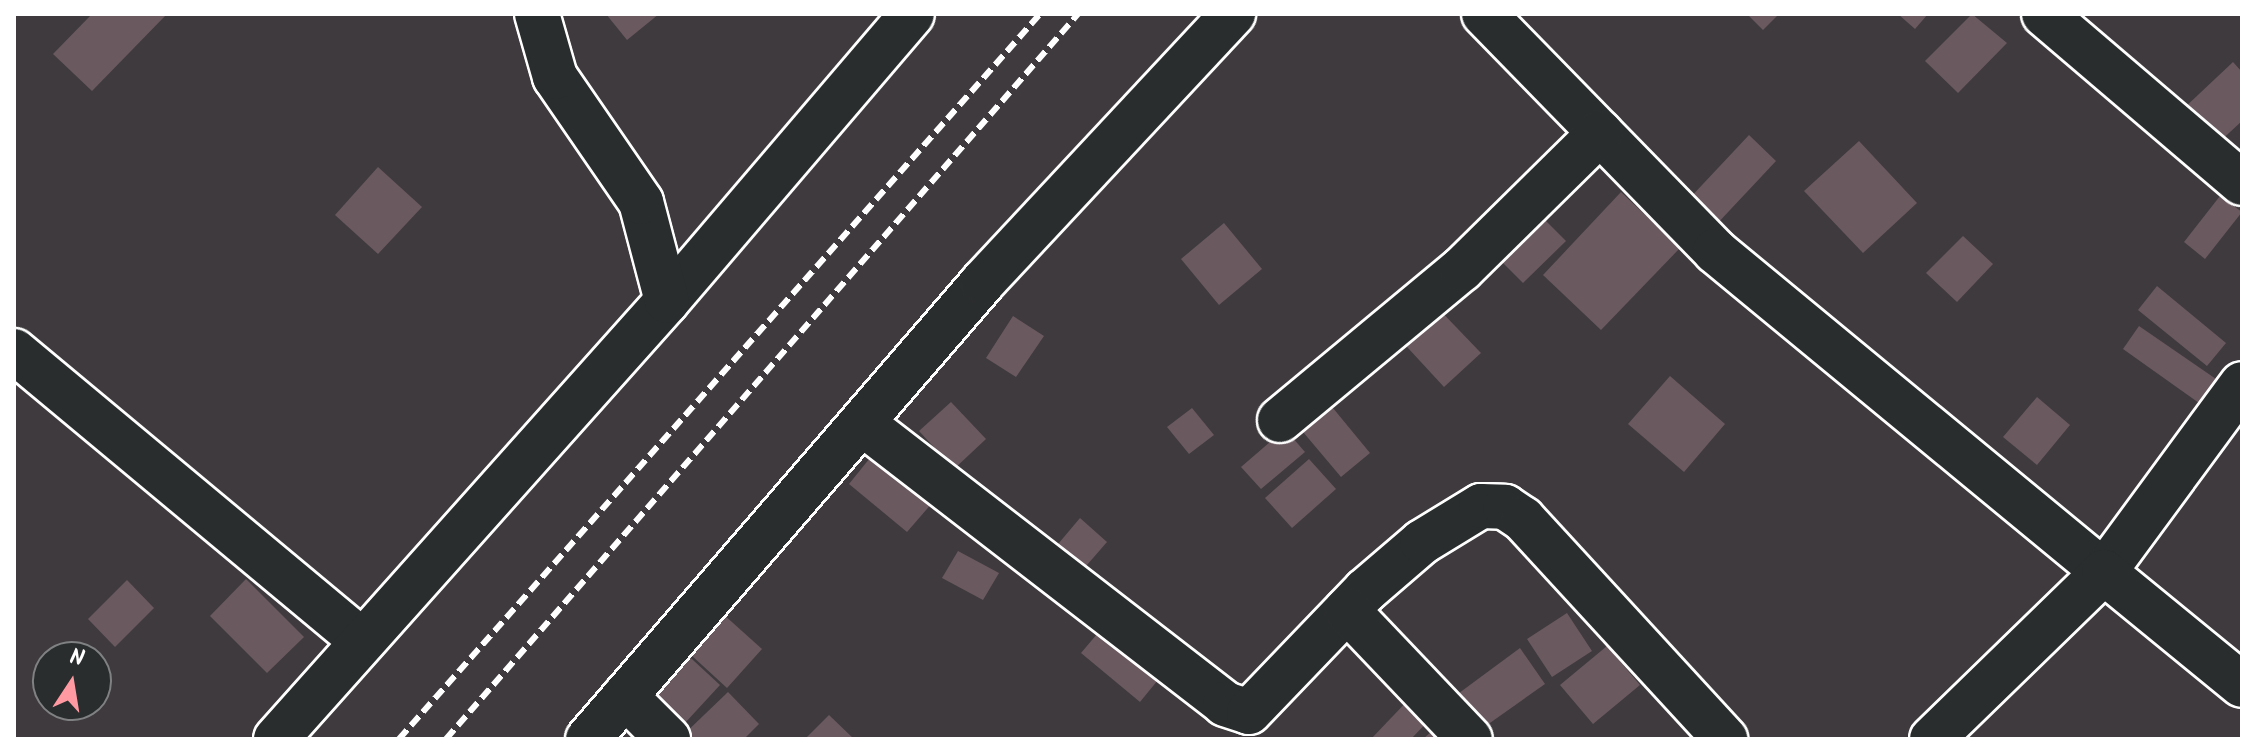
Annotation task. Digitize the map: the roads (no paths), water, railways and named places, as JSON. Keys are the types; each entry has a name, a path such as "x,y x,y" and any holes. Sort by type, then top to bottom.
{"street":[{"path":"537,14 555,77 641,202 667,301"},
{"path":"276,739 361,640 667,301 912,14"},
{"path":"588,739 983,282 1233,14"},
{"path":"1484,14 1715,251 2242,685"},
{"path":"2057,17 2242,183"},
{"path":"1280,420 1462,269 1600,133"},
{"path":"14,351 361,640"},
{"path":"1932,739 2104,572 2242,384"},
{"path":"862,423 1237,710 1259,707 1347,610 1422,542 1481,506 1505,507 1523,519 1725,739"},
{"path":"1347,610 1470,739"},
{"path":"625,696 668,739"}],"railway":[{"path":"399,739 1040,14"},
{"path":"446,739 1078,14"}]}
